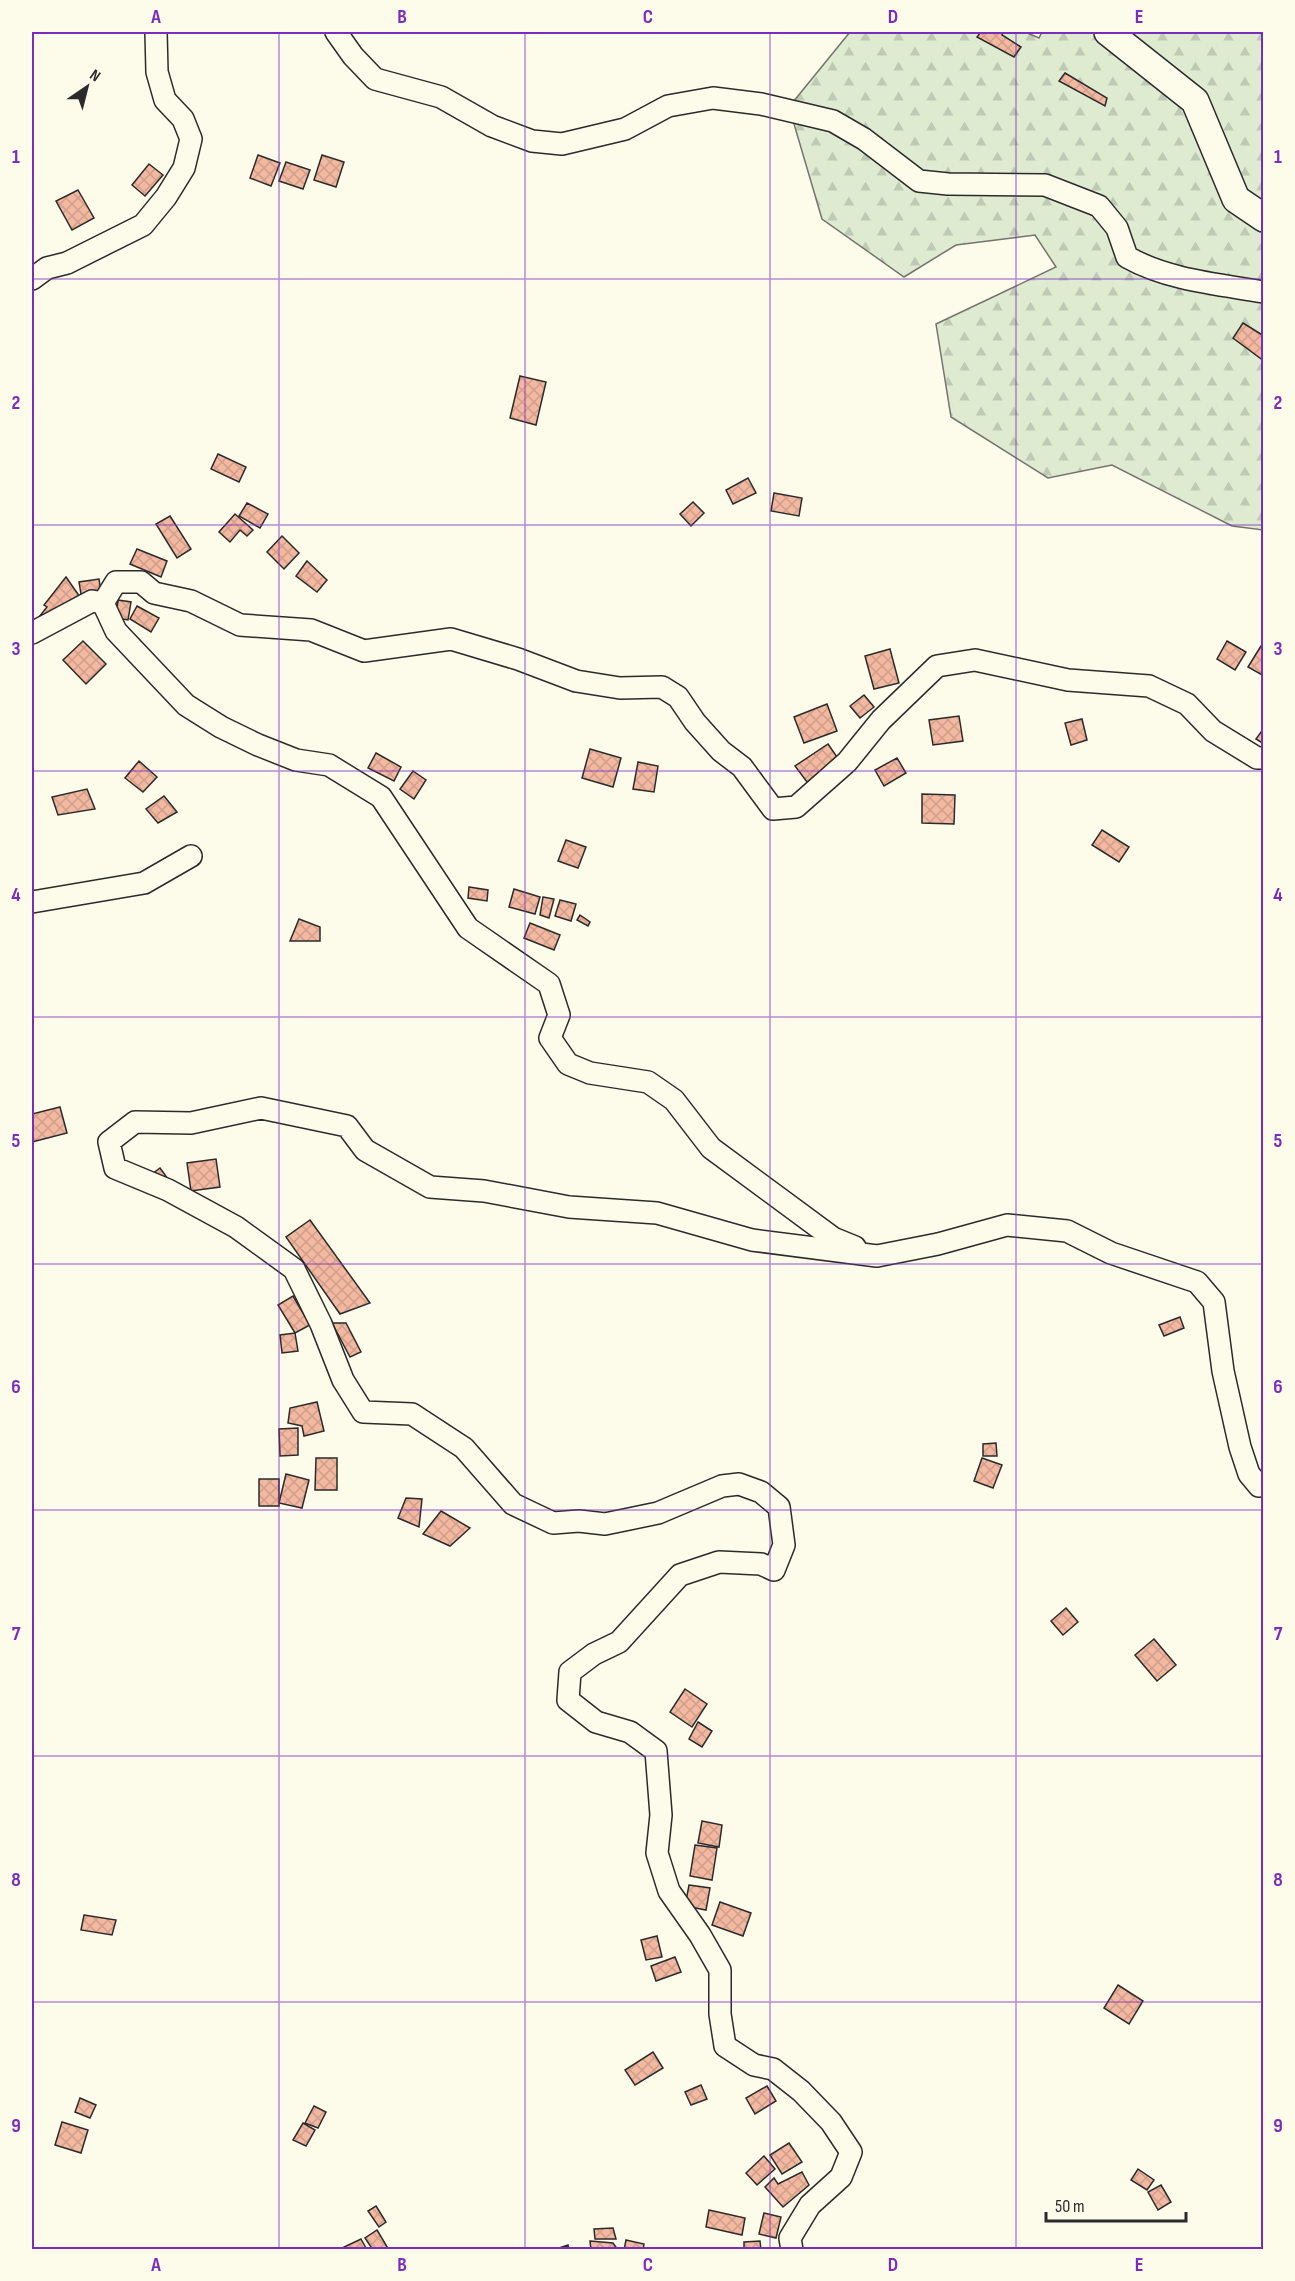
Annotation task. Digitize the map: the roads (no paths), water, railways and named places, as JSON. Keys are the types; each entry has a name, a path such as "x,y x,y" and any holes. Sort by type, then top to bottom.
{"main road":[{"path":"1108,32 1195,101 1236,199 1263,218"}],"street":[{"path":"32,279 47,268 77,259 143,225 166,197 184,168 191,140 183,119 165,100 157,72 156,32"},
{"path":"336,32 352,56 375,79 441,97 492,126 532,141 562,144 625,129 668,106 713,98 761,104 833,121 864,139 919,181 948,184 1045,185 1099,206 1117,228 1127,257 1147,268 1190,280 1263,292"},
{"path":"103,603 116,582 141,582 154,593 191,602 240,626 311,630 364,651 451,639 518,659 576,681 620,688 662,687 678,697 695,722 721,751 742,766 773,809 796,807 847,762 881,720 937,666 975,660 1068,680 1149,686 1187,704 1213,731 1263,758"},
{"path":"32,633 85,605 93,602 103,603"},
{"path":"103,603 116,631 186,705 221,727 258,745 296,760 330,765 381,797 468,928 549,984 559,1014 550,1038 568,1064 590,1073 648,1082 674,1100 711,1148 833,1238 877,1256"},
{"path":"32,902 144,883 191,856"},
{"path":"792,2250 790,2238 800,2221 810,2205 841,2177 851,2152 831,2122 801,2091 773,2069 754,2065 725,2046 720,2014 720,1970 700,1935 669,1891 657,1852 661,1815 656,1751 630,1732 596,1722 568,1700 570,1672 594,1654 619,1642 680,1575 719,1562 761,1564 774,1570 784,1545 779,1507 761,1492 739,1484 722,1486 658,1513 605,1524 579,1521 553,1523 513,1504 464,1448 412,1414 363,1412 343,1380 321,1324 294,1269 236,1227 168,1190 115,1168 108,1142 135,1122 191,1123 261,1108 347,1126 365,1150 430,1187 484,1191 569,1206 657,1213 752,1240 877,1256 938,1244 1007,1224 1067,1231 1111,1253 1197,1282 1214,1302 1223,1371 1240,1447 1249,1474 1259,1486 1263,1485"}]}
